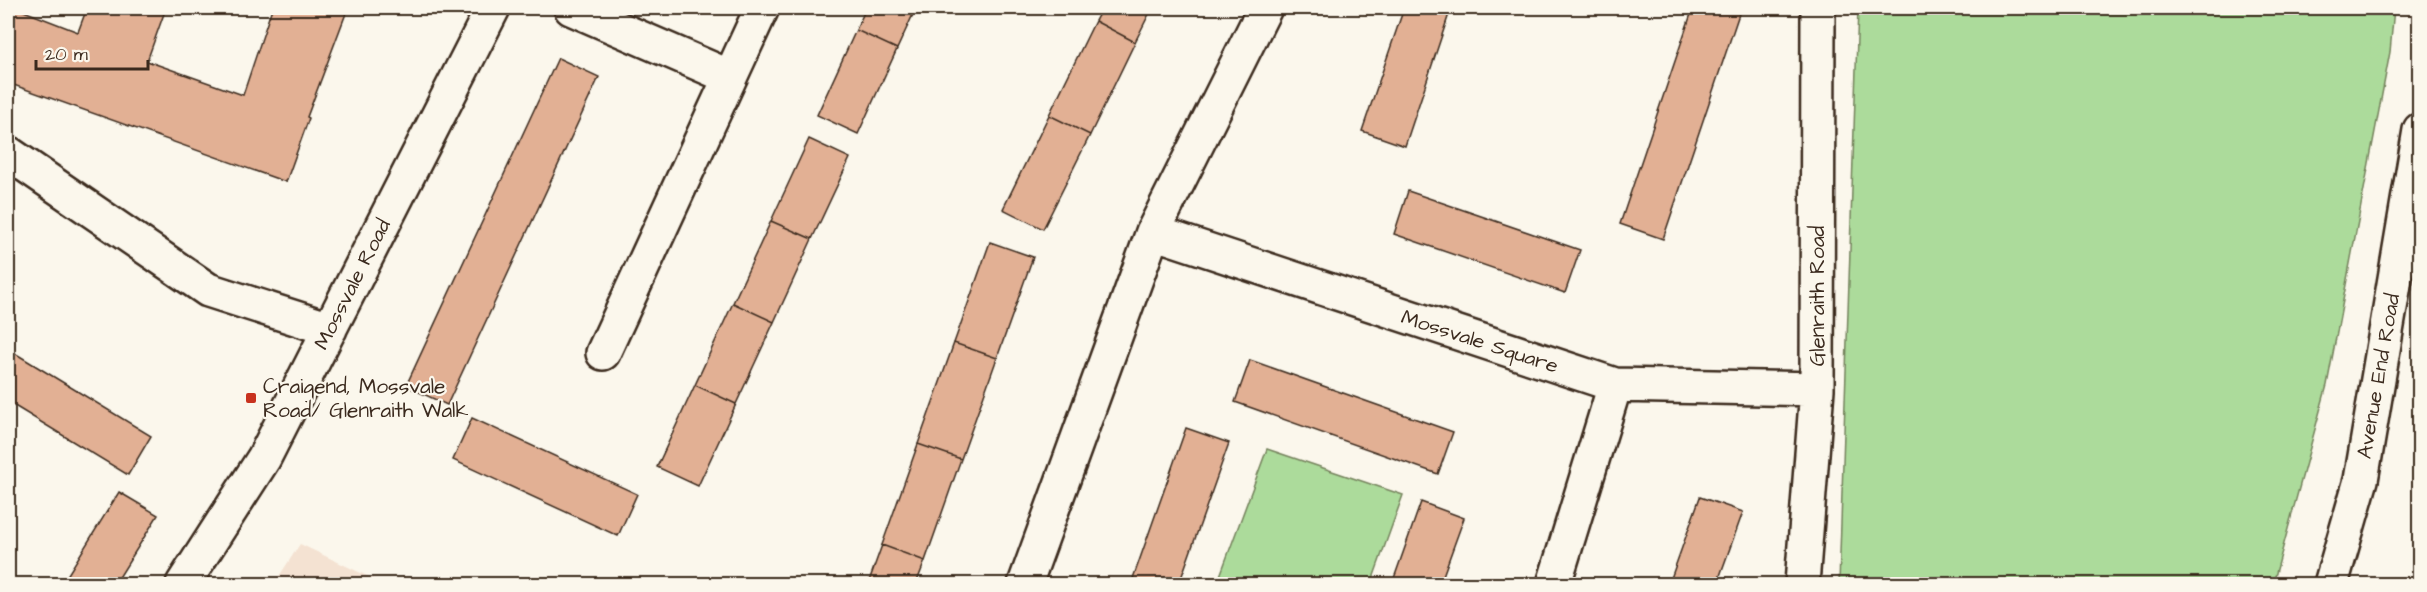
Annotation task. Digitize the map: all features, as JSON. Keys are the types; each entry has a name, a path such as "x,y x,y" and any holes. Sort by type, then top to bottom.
{"street":[{"name":"Mossvale Road","path":"183,585 264,458 493,8"},
{"path":"571,8 730,77"},
{"path":"603,353 762,8"},
{"path":"1025,585 1153,232 1265,8"},
{"name":"Glenraith Road","path":"1802,585 1817,389 1818,8"},
{"name":"Avenue End Road","path":"2331,585 2361,480 2420,130"},
{"path":"8,153 208,290 330,329"},
{"name":"Mossvale Square","path":"1153,232 1615,385 1817,389"},
{"path":"1554,585 1615,385"}],"shaded area":[{"path":"300,544 384,584 274,584"}],"green space":[{"path":"1858,8 2394,8 2390,52 2327,385 2273,584 1839,584"},
{"path":"1267,449 1403,495 1371,584 1217,584"}],"building":[{"path":"8,8 16,8 78,32 87,8 166,8 147,61 243,95 272,8 348,8 307,117 309,118 286,182 8,83"},
{"path":"866,8 916,8 897,49 856,30"},
{"path":"1102,8 1152,8 1135,42 1095,21"},
{"path":"1404,8 1451,8 1405,146 1362,131"},
{"path":"1693,8 1741,8 1663,239 1620,224"},
{"path":"1095,21 1135,42 1090,135 1049,115"},
{"path":"856,30 897,49 858,134 817,115"},
{"path":"558,58 599,77 447,405 406,386"},
{"path":"1049,115 1090,135 1043,229 1003,209"},
{"path":"809,139 850,158 812,239 771,221"},
{"path":"1408,191 1580,250 1565,293 1394,234"},
{"path":"771,221 812,239 774,322 733,303"},
{"path":"990,242 1033,257 997,358 954,343"},
{"path":"733,303 774,322 736,404 695,385"},
{"path":"954,343 997,358 961,459 918,444"},
{"path":"8,349 151,436 128,475 8,402"},
{"path":"1250,360 1453,432 1438,474 1235,402"},
{"path":"695,385 736,404 698,486 657,467"},
{"path":"472,418 637,494 618,536 453,460"},
{"path":"1186,428 1229,443 1179,584 1131,584"},
{"path":"918,444 961,459 925,561 882,545"},
{"path":"119,492 158,515 115,584 62,584"},
{"path":"1700,497 1743,512 1717,584 1669,584"},
{"path":"1421,502 1464,518 1440,584 1392,584"},
{"path":"882,545 925,561 916,584 868,584"}],"place":[{"name":"Craigend, Mossvale Road/ Glenraith Walk","path":"251,398"}]}
